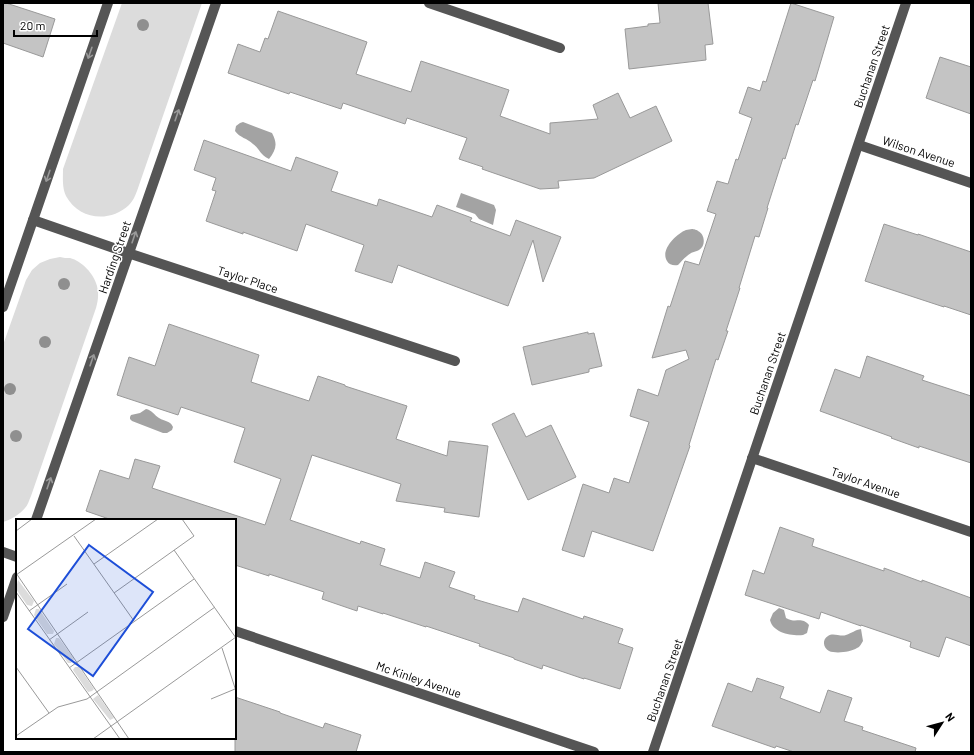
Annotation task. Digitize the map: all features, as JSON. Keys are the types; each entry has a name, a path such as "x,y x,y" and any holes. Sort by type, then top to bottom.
{"street":[{"path":"3,307 108,3"},
{"name":"Harding Street","path":"36,519 216,3"},
{"path":"429,3 560,48"},
{"name":"Buchanan Street","path":"653,752 906,3"},
{"name":"Wilson Avenue","path":"858,145 971,183"},
{"name":"Taylor Place","path":"33,220 455,361"},
{"name":"Taylor Avenue","path":"752,458 971,532"},
{"path":"3,552 16,557"},
{"path":"3,617 16,580"},
{"name":"Mc Kinley Avenue","path":"236,631 594,752"}],"shaded area":[{"path":"122,3 202,3 132,202 121,211 113,215 95,216 79,210 66,196 63,186 63,169"},
{"path":"243,122 272,133 276,144 269,159 263,155 256,146 235,131 236,126"},
{"path":"461,193 494,205 496,210 493,225 479,219 475,214 456,207"},
{"path":"692,229 697,230 702,235 704,240 703,246 699,250 684,258 678,265 669,263 665,257 667,247 682,232"},
{"path":"60,257 70,258 79,262 93,277 97,286 98,295 96,308 31,496 25,508 18,515 3,522 3,345 26,280 32,270 40,263"},
{"path":"146,409 150,410 159,418 169,422 173,427 172,430 167,433 163,433 130,419 131,415 140,413"},
{"path":"779,608 784,610 786,618 806,622 809,625 807,633 803,635 793,635 783,633 775,628 770,620 773,613"},
{"path":"861,629 863,641 858,648 851,651 832,652 825,648 824,641 826,637 834,634 844,635"}],"building":[{"path":"3,3 55,19 43,57 3,43"},
{"path":"658,3 708,3 713,44 705,45 706,60 629,69 625,29 660,23"},
{"path":"791,3 834,17 815,81 813,80 798,125 796,124 785,159 783,158 759,237 755,236 726,331 728,331 718,360 716,359 689,445 690,446 653,551 592,531 584,557 562,550 583,484 609,493 614,478 629,483 649,422 630,416 638,389 658,396 666,370 689,359 686,350 652,358 668,306 670,307 685,261 699,265 716,214 707,211 717,181 728,184 752,118 739,113 748,87 760,91 763,81 766,82"},
{"path":"278,11 367,42 356,74 411,92 421,61 509,90 500,116 550,134 550,123 598,119 593,105 618,93 630,118 656,106 672,141 594,178 558,181 559,188 540,189 482,169 483,167 459,159 467,138 407,118 405,124 343,103 341,109 290,92 289,94 228,73 238,44 260,52 265,38 268,39"},
{"path":"940,57 971,67 971,114 926,98"},
{"path":"204,140 291,171 296,157 338,172 331,191 377,206 379,199 432,217 437,205 472,218 470,221 510,236 516,220 561,237 543,282 533,240 508,306 398,265 392,283 355,271 364,245 306,224 297,251 206,221 216,191 212,190 216,178 194,170"},
{"path":"884,224 971,252 971,315 865,281"},
{"path":"169,324 259,355 251,382 309,401 318,376 407,406 396,439 447,456 449,441 488,446 479,517 444,512 445,508 396,501 401,484 312,455 290,520 360,544 361,541 385,549 380,565 420,578 425,562 455,572 449,587 475,596 474,599 518,612 523,598 583,619 584,616 623,629 618,643 633,648 620,689 543,665 542,669 479,646 480,644 383,613 358,606 357,611 322,599 324,592 269,574 269,576 236,565 236,519 109,519 86,511 100,470 129,479 135,459 160,466 152,488 265,525 281,479 234,462 245,428 181,407 178,415 117,395 129,357 155,366"},
{"path":"588,332 588,334 594,333 602,366 589,369 589,372 532,385 523,347"},
{"path":"867,356 924,376 922,380 971,396 971,463 919,446 919,448 820,411 835,369 860,378"},
{"path":"514,413 526,437 551,425 576,477 528,500 492,424"},
{"path":"780,527 814,539 812,546 884,571 884,568 922,582 922,580 971,598 971,646 946,637 939,657 910,647 911,642 821,612 819,619 745,595 753,570 764,574"},
{"path":"757,678 784,687 780,698 820,713 828,690 852,698 844,721 863,727 862,730 916,748 915,752 794,752 776,746 775,748 712,726 728,683 752,692"},
{"path":"236,697 323,728 325,723 361,735 356,752 235,752"}]}
